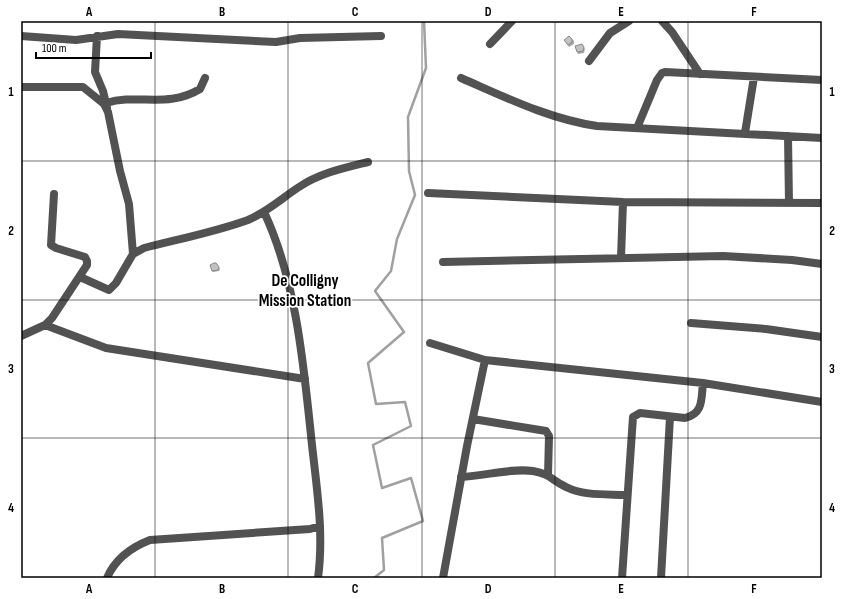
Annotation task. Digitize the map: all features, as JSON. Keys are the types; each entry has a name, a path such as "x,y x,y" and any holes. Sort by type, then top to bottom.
{"street":[{"path":"490,44 512,21"},
{"path":"590,61 610,33 629,21"},
{"path":"662,21 672,32 700,74"},
{"path":"21,36 76,40 118,34 276,42 300,38 382,36"},
{"path":"97,36 95,72 103,91 120,172 129,204 133,254"},
{"path":"637,128 662,73 670,72 822,80"},
{"path":"745,133 754,77"},
{"path":"106,106 121,100 164,101 179,98 200,89 205,78"},
{"path":"461,78 540,112 568,121 597,126 822,138"},
{"path":"21,87 83,87 106,106"},
{"path":"788,136 789,203"},
{"path":"80,277 109,290 116,283 133,254 144,248 248,220 264,212 300,186 315,178 329,172 368,162"},
{"path":"428,193 623,202 822,203"},
{"path":"21,336 45,325 52,318 87,265 87,259 51,245 54,194"},
{"path":"621,258 623,202"},
{"path":"264,212 272,230 290,294 305,379 320,526 321,554 318,578"},
{"path":"443,262 723,256 801,261 822,264"},
{"path":"691,323 766,329 822,337"},
{"path":"45,325 106,348 305,379"},
{"path":"430,343 486,360 703,383 822,402"},
{"path":"443,578 461,477 486,360"},
{"path":"622,578 626,495 633,417 640,413 685,418 696,413 700,407 703,383"},
{"path":"661,578 670,416"},
{"path":"473,419 546,430 549,436 548,475"},
{"path":"461,477 480,476 516,470 548,475 570,489 590,493 626,495"},
{"path":"107,578 111,567 127,552 150,540 310,530 320,526"}],"building":[{"path":"569,36 572,39 572,42 568,45 564,40"},
{"path":"582,44 584,47 583,51 577,52 575,46"},
{"path":"216,263 219,267 218,270 212,271 210,265"}],"waterway":[{"path":"374,578 384,570 382,538 423,521 411,478 382,488 373,445 411,426 405,402 376,404 368,363 404,332 375,291 391,271 397,239 415,195 409,171 408,117 426,68 424,21"}],"district":[{"name":"De Colligny Mission Station","path":"305,290"}]}
